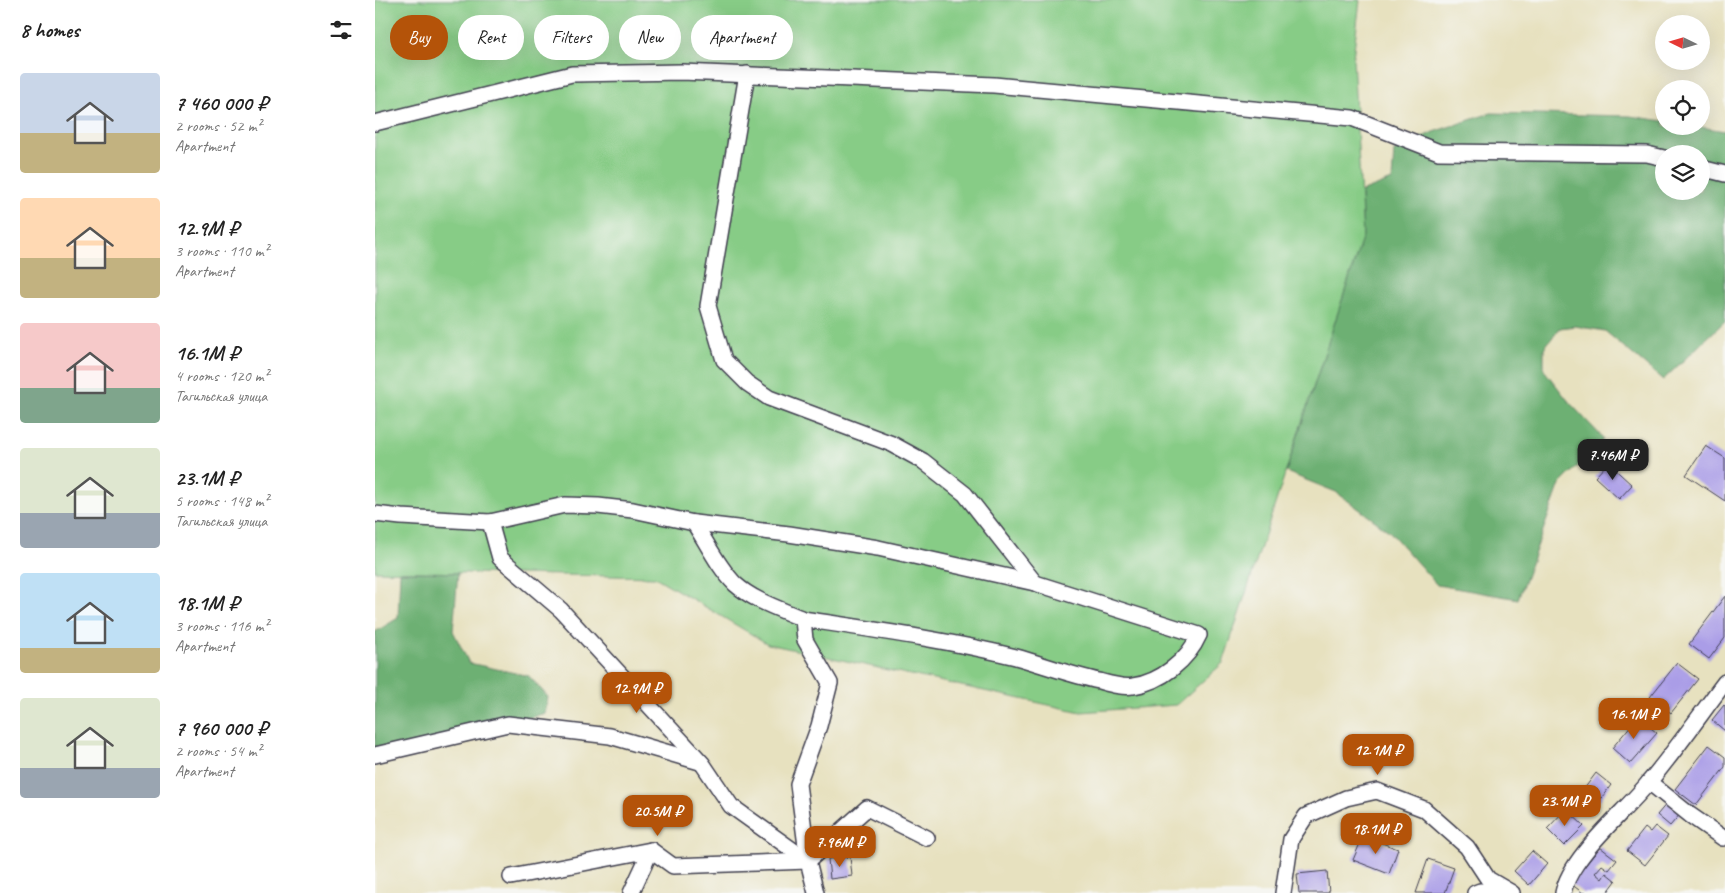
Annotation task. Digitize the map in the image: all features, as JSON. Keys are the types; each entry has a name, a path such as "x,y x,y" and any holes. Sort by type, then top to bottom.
{"street":[{"path":"375,123 572,74 682,72 994,85 1352,118 1439,152 1647,154 1655,156"},
{"path":"747,74 708,306 724,360 747,383 769,398 892,444 923,461 965,494 1035,583"},
{"path":"1710,170 1725,174"},
{"path":"375,514 401,518 490,522 565,505 633,510 694,523 789,534 878,548 1035,583 1199,635 1193,647 1178,664 1144,684 1131,687 1077,676 1017,658 929,638 803,619 756,599 735,584 722,568 694,523"},
{"path":"490,522 500,558 561,610 702,762 731,806 807,861"},
{"path":"803,619 805,640 830,683 819,726 798,784 807,861 816,893"},
{"path":"1563,893 1565,884 1583,854 1649,782 1725,682"},
{"path":"375,755 507,724 610,736 702,762"},
{"path":"1649,782 1690,815 1723,838"},
{"path":"1283,893 1291,839 1307,816 1347,798 1377,791 1423,809 1467,847 1488,879 1512,893"},
{"path":"511,877 651,850 673,866 807,861 867,808 927,838"},
{"path":"631,893 651,850"},
{"path":"1475,893 1480,891 1497,893"}],"green space":[{"path":"375,0 1360,0 1353,58 1363,236 1223,663 1176,705 1081,712 768,644 655,577 375,571"},
{"path":"1491,113 1630,116 1655,120 1655,135 1710,135 1710,128 1725,131 1725,321 1663,380 1605,331 1575,326 1560,328 1544,348 1544,370 1570,403 1604,439 1560,484 1518,599 1437,585 1390,532 1336,492 1286,472 1363,236 1361,192 1392,180 1394,151 1433,132"},
{"path":"400,572 458,573 453,631 469,663 529,676 548,697 545,713 375,764 375,632 398,618"}],"building":[{"path":"1706,446 1725,458 1725,501 1686,475"},
{"path":"1608,463 1632,485 1619,499 1595,477"},
{"path":"1725,596 1725,638 1709,659 1689,644"},
{"path":"1677,663 1698,679 1671,713 1650,697"},
{"path":"1725,706 1725,731 1712,720"},
{"path":"1638,717 1657,733 1630,764 1612,748"},
{"path":"1709,745 1725,757 1725,767 1696,805 1675,789"},
{"path":"1596,773 1611,785 1596,805 1581,793"},
{"path":"1668,802 1681,813 1670,826 1657,815"},
{"path":"1566,809 1584,826 1564,846 1547,829"},
{"path":"1655,826 1668,836 1645,865 1627,851 1645,828 1650,832"},
{"path":"1363,836 1398,849 1389,874 1353,860"},
{"path":"1600,847 1617,860 1609,870 1602,865 1595,873 1602,879 1606,873 1616,881 1607,893 1583,893 1571,884"},
{"path":"1532,851 1547,864 1529,885 1514,871"},
{"path":"850,857 852,876 830,879 828,859"},
{"path":"1428,859 1454,868 1445,893 1416,893"},
{"path":"1327,871 1329,893 1299,893 1297,874"}]}
